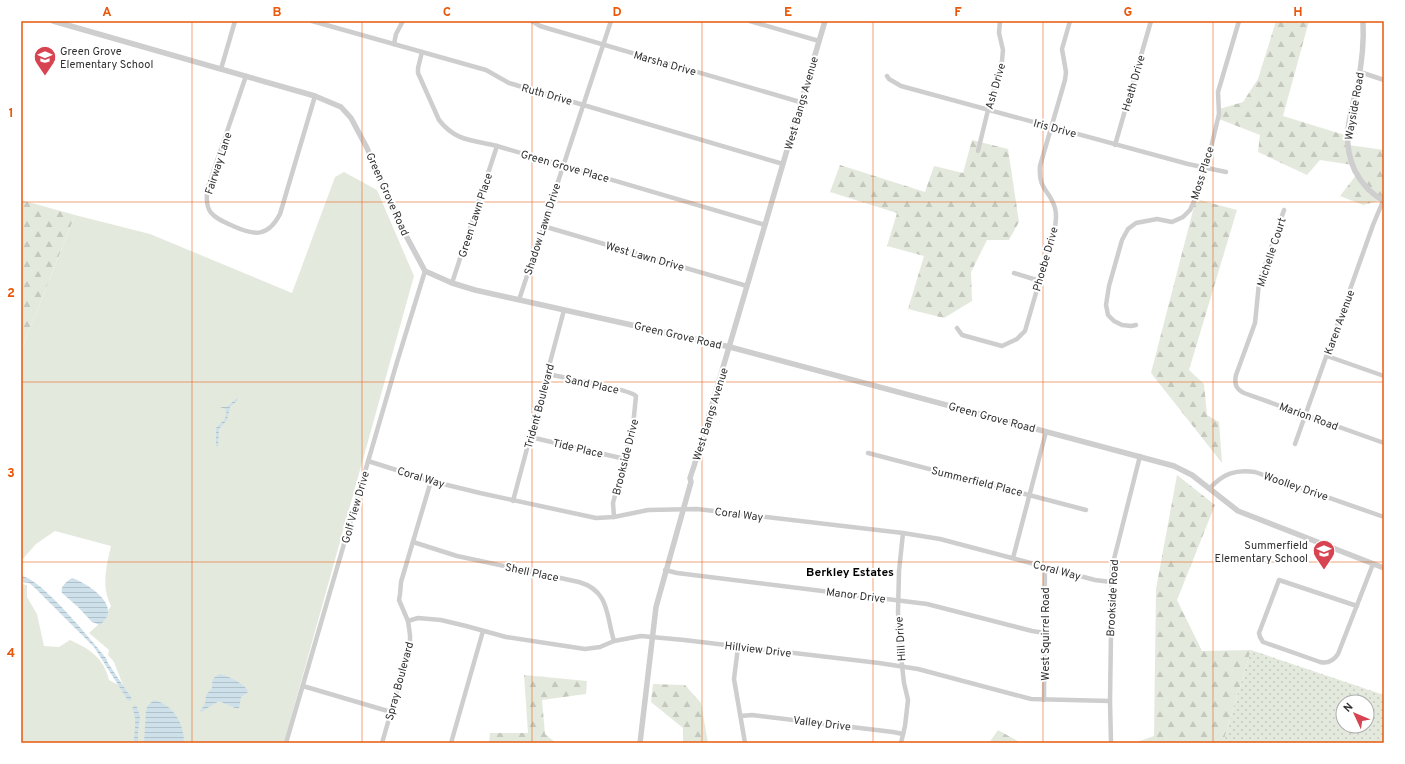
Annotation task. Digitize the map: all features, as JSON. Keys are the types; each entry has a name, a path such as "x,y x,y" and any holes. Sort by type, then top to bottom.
{"street":[{"name":"Green Grove Road","path":"52,21 315,96 341,108 351,118 367,148 404,232 425,270 452,283 519,300 730,347 1140,456 1180,468 1192,474 1230,506 1245,514 1384,568"},
{"path":"222,69 235,21"},
{"name":"Ruth Drive","path":"312,21 486,70 509,83 783,164"},
{"path":"394,44 396,34 403,21"},
{"name":"Marsha Drive","path":"532,21 603,44 800,102"},
{"name":"Shadow Lawn Drive","path":"519,300 611,21"},
{"path":"750,21 819,41"},
{"name":"West Bangs Avenue","path":"640,743 656,607 665,570 800,102 825,21"},
{"name":"Ash Drive","path":"978,151 1002,61 1003,54 999,33 1000,21"},
{"name":"Phoebe Drive","path":"957,328 962,335 1002,346 1012,342 1021,336 1025,331 1055,227 1057,215 1054,203 1042,184 1039,176 1040,166 1066,78 1062,49 1070,21"},
{"name":"Heath Drive","path":"1115,145 1151,21"},
{"name":"Moss Place","path":"1136,325 1122,325 1114,321 1108,315 1106,305 1109,286 1122,240 1128,229 1136,223 1157,219 1172,222 1183,217 1190,210 1198,193 1219,114 1218,92 1239,21"},
{"name":"Wayside Road","path":"1362,21 1363,42 1360,72 1347,131 1348,149 1352,164 1362,183 1375,196 1384,201"},
{"name":"Green Grove Place","path":"422,52 418,73 437,117 443,126 463,139 498,146 765,225"},
{"path":"1360,72 1384,80"},
{"name":"Fairway Lane","path":"246,76 206,195 206,203 215,218 247,232 255,233 264,231 277,221 315,96"},
{"name":"Iris Drive","path":"887,76 901,86 1115,145 1226,172"},
{"name":"Green Lawn Place","path":"452,283 498,146"},
{"name":"Karen Avenue","path":"1295,444 1373,226 1384,201"},
{"name":"Michelle Court","path":"1235,386 1236,375 1255,323 1259,283 1284,210"},
{"name":"West Lawn Drive","path":"543,226 747,286"},
{"name":"Golf View Drive","path":"286,743 425,270"},
{"path":"1014,273 1040,281"},
{"name":"Trident Boulevard","path":"513,501 564,310"},
{"path":"1327,356 1384,376"},
{"name":"Sand Place","path":"547,374 622,390 633,393 636,396"},
{"name":"Marion Road","path":"1235,386 1244,393 1384,443"},
{"name":"Brookside Drive","path":"614,517 613,504 634,426 636,396"},
{"path":"1013,558 1046,432"},
{"name":"Tide Place","path":"530,437 625,459"},
{"name":"Summerfield Place","path":"868,453 1086,510"},
{"name":"Brookside Road","path":"1111,743 1111,582 1114,557 1140,456"},
{"name":"Coral Way","path":"368,461 431,481 513,501 596,518 614,517 648,510 697,509 903,534 940,539 1095,580 1111,582"},
{"name":"Woolley Drive","path":"1210,488 1221,477 1239,471 1248,471 1259,473 1384,517"},
{"name":"Spray Boulevard","path":"382,743 410,646 408,621 400,600 401,582 431,481"},
{"name":"Hill Drive","path":"901,743 905,726 908,700 900,648 898,600 899,570 903,534"},
{"name":"Shell Place","path":"413,542 457,556 579,582 591,587 601,596 605,604 610,630 614,641"},
{"path":"1356,606 1279,580 1259,633 1260,637 1263,642 1320,662 1328,662 1335,658 1338,654 1373,564"},
{"name":"West Squirrel Road","path":"1044,700 1045,567"},
{"name":"Manor Drive","path":"665,570 677,573 927,604 1045,633"},
{"name":"Hillview Drive","path":"408,621 418,618 442,620 506,638 585,649 600,647 614,641 641,636 652,636 918,669 1031,699 1110,701"},
{"path":"451,743 483,631"},
{"path":"738,647 734,679 745,743"},
{"path":"303,686 391,712"},
{"name":"Valley Drive","path":"741,716 752,715 903,734"}],"green space":[{"path":"1276,21 1309,21 1283,116 1348,136 1349,145 1384,150 1384,196 1382,200 1363,205 1340,196 1357,174 1353,165 1320,160 1307,175 1258,152 1260,135 1219,119 1219,109 1243,102 1258,79"},
{"path":"972,140 1008,149 1019,222 1009,240 987,240 971,272 972,301 944,318 908,309 924,256 887,246 897,213 830,192 840,165 925,192 934,166 963,173"},
{"path":"344,172 377,190 414,276 284,743 21,743 21,584 27,585 27,597 37,614 44,646 59,647 70,640 77,643 90,651 100,660 107,672 109,680 124,688 114,662 108,655 109,650 89,633 100,623 111,606 106,592 105,577 111,546 55,531 36,544 21,561 21,351 75,215 150,234 292,293 335,177"},
{"path":"1196,199 1237,210 1189,370 1204,384 1207,415 1219,422 1222,463 1151,373"},
{"path":"21,200 75,215 21,351"},
{"path":"1177,475 1215,505 1177,600 1202,651 1251,650 1223,743 1134,743 1154,736 1156,589"},
{"path":"1251,650 1384,695 1384,743 1223,743"},
{"path":"524,675 587,681 586,694 542,700 545,734 556,743 489,743 490,733 528,733"},
{"path":"653,684 685,685 701,703 708,743 683,743 683,728 651,702"},
{"path":"998,730 1021,743 989,743"}],"water":[{"path":"237,398 238,400 230,407 227,420 219,429 218,447 216,446 216,428 225,419 227,409 226,412 225,409 220,407 227,407"},
{"path":"21,576 30,579 53,598 78,625 106,658 132,699 129,701 127,699 94,647 34,587 29,583 21,582"},
{"path":"72,578 87,585 95,591 106,604 108,611 106,618 100,625 92,622 62,593 63,586"},
{"path":"220,674 239,683 246,688 248,691 247,693 241,697 239,708 235,708 219,701 201,712 200,711 205,704 206,695 212,688 212,683 215,676"},
{"path":"154,700 167,706 176,716 180,722 184,736 184,743 144,743 146,710 148,705"},
{"path":"136,705 140,716 138,743 134,743 135,716 132,708"}],"place":[{"name":"Green Grove Elementary School","path":"45,76"},
{"name":"Summerfield Elementary School","path":"1324,570"}],"district":[{"name":"Berkley Estates","path":"850,572"}]}
